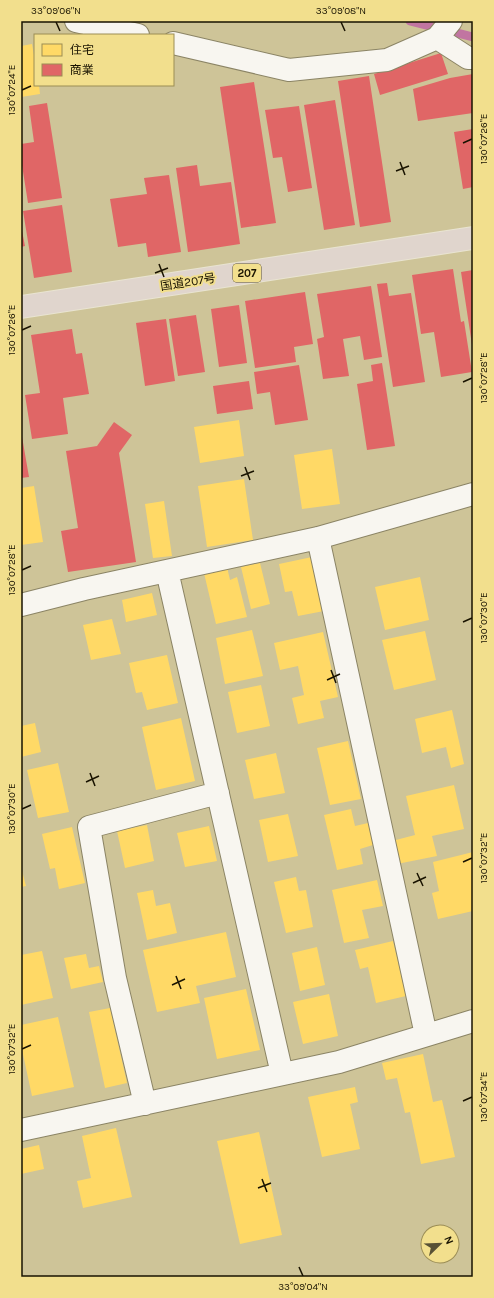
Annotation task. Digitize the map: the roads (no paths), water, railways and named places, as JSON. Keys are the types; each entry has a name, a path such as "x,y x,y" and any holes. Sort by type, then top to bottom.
{"highway":[{"name":"国道207号","path":"21,307 473,238"}],"street":[{"path":"76,21 134,34"},
{"path":"174,43 289,70 387,60 436,38 450,21"},
{"path":"436,38 468,58 473,58"},
{"path":"21,605 318,538 473,494"},
{"path":"318,538 426,1035"},
{"path":"167,571 282,1074"},
{"path":"144,1104 115,978 89,827 218,793"},
{"path":"21,1130 339,1062 473,1021"}],"waterway":[{"path":"410,21 473,37"}]}
